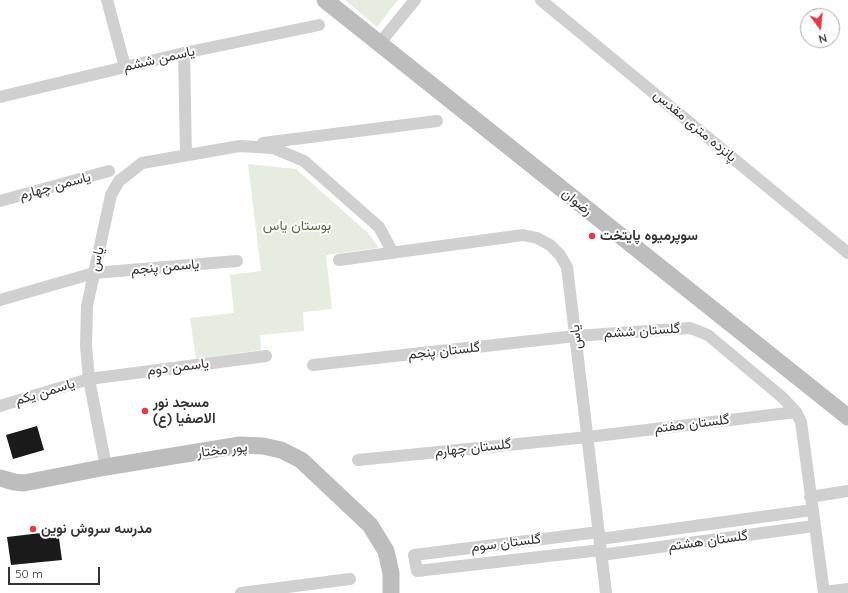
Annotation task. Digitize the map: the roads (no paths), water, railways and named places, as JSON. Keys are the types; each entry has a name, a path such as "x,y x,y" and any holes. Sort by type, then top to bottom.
{"main road":[{"name":"رضوان","path":"325,0 848,418"},
{"name":"پور مختار","path":"0,478 24,483 106,467 240,445 263,446 281,450 301,460 370,526 386,551 392,573 391,593"}],"street":[{"path":"106,0 125,66"},
{"path":"379,44 415,0"},
{"name":"پانزده متری مقدس","path":"541,0 848,253"},
{"name":"یاسمن ششم","path":"0,97 125,66 319,25"},
{"path":"184,53 186,155"},
{"name":"یاس","path":"106,467 89,379 86,346 87,306 111,195 118,181 142,163 240,146 436,121"},
{"name":"یاس","path":"240,146 273,148 304,161 379,227 393,253"},
{"name":"یاسمن چهارم","path":"0,201 109,171"},
{"name":"یاس","path":"339,260 523,235 537,238 550,245 560,255 567,268 606,593"},
{"name":"یاسمن پنجم","path":"0,300 94,273 237,261"},
{"name":"گلستان ششم","path":"576,336 690,328 708,335 783,398 796,412"},
{"name":"گلستان پنجم","path":"313,365 576,336"},
{"name":"یاسمن دوم","path":"89,379 266,356"},
{"name":"یاسمن یکم","path":"0,406 89,379"},
{"path":"796,412 801,422 824,593 848,589"},
{"name":"گلستان هفتم","path":"588,437 796,412"},
{"name":"گلستان چهارم","path":"358,460 588,437"},
{"path":"810,497 848,491"},
{"name":"گلستان هشتم","path":"600,544 812,510"},
{"name":"گلستان هشتم","path":"600,544 814,526"},
{"name":"گلستان سوم","path":"600,544 417,571 414,555 600,544"},
{"path":"241,593 350,579"}],"place":[{"name":"سوپرمیوه پایتخت","path":"592,236"},
{"name":"مسجد نور الاصفیا (ع)","path":"145,411"},
{"name":"مدرسه سروش نوین","path":"33,529"}],"park label":[{"name":"بوستان یاس","path":"297,226"}]}
